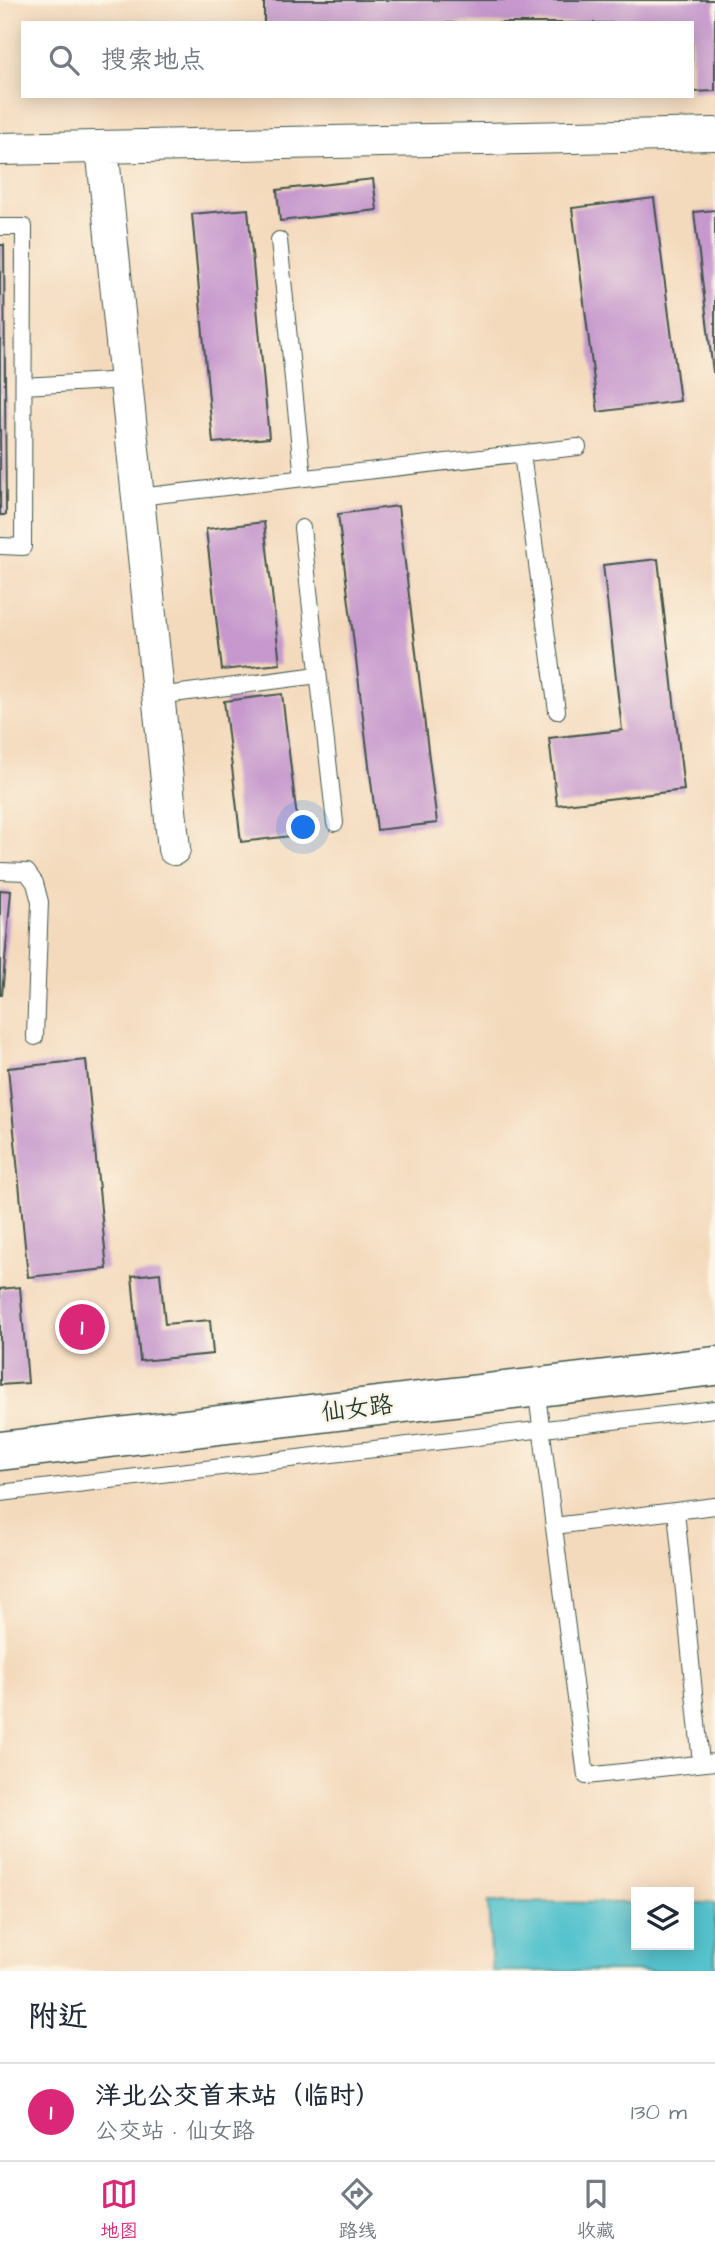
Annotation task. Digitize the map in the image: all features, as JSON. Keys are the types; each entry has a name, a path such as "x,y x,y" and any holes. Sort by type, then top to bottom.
{"street":[{"path":"0,149 715,134"},
{"path":"102,147 174,849"},
{"name":"仙女路","path":"0,1451 715,1366"}],"lane":[{"path":"0,226 24,227 23,547 0,547"},
{"path":"279,240 303,478"},
{"path":"24,386 126,380"},
{"path":"138,497 578,447"},
{"path":"522,454 557,711"},
{"path":"302,528 335,823"},
{"path":"158,696 318,675"},
{"path":"0,871 27,872 35,883 40,902 35,1037"},
{"path":"536,1387 586,1776 708,1762 676,1511"},
{"path":"0,1493 715,1409"},
{"path":"554,1526 715,1506"}],"water":[{"path":"488,1902 631,1903 631,1950 694,1950 694,1903 715,1903 715,1971 492,1971"}],"building":[{"path":"264,0 715,0 715,91 694,92 694,21 264,21"},
{"path":"373,179 377,210 280,221 277,190"},
{"path":"654,198 680,401 598,412 572,208"},
{"path":"248,209 269,438 213,443 192,214"},
{"path":"715,210 715,372 713,372 694,212"},
{"path":"0,245 4,245 6,515 0,515"},
{"path":"398,506 437,823 377,830 338,514"},
{"path":"264,522 280,664 222,670 206,529"},
{"path":"658,559 684,790 557,805 549,738 622,730 603,565"},
{"path":"282,694 299,835 241,842 224,701"},
{"path":"0,890 11,891 2,995 0,995"},
{"path":"86,1060 107,1269 28,1277 8,1068"},
{"path":"160,1273 165,1324 210,1320 213,1354 140,1361 132,1276"},
{"path":"20,1287 28,1383 0,1385 0,1289"}],"place":[{"name":"洋北公交首末站（临时）","path":"82,1327"}]}
